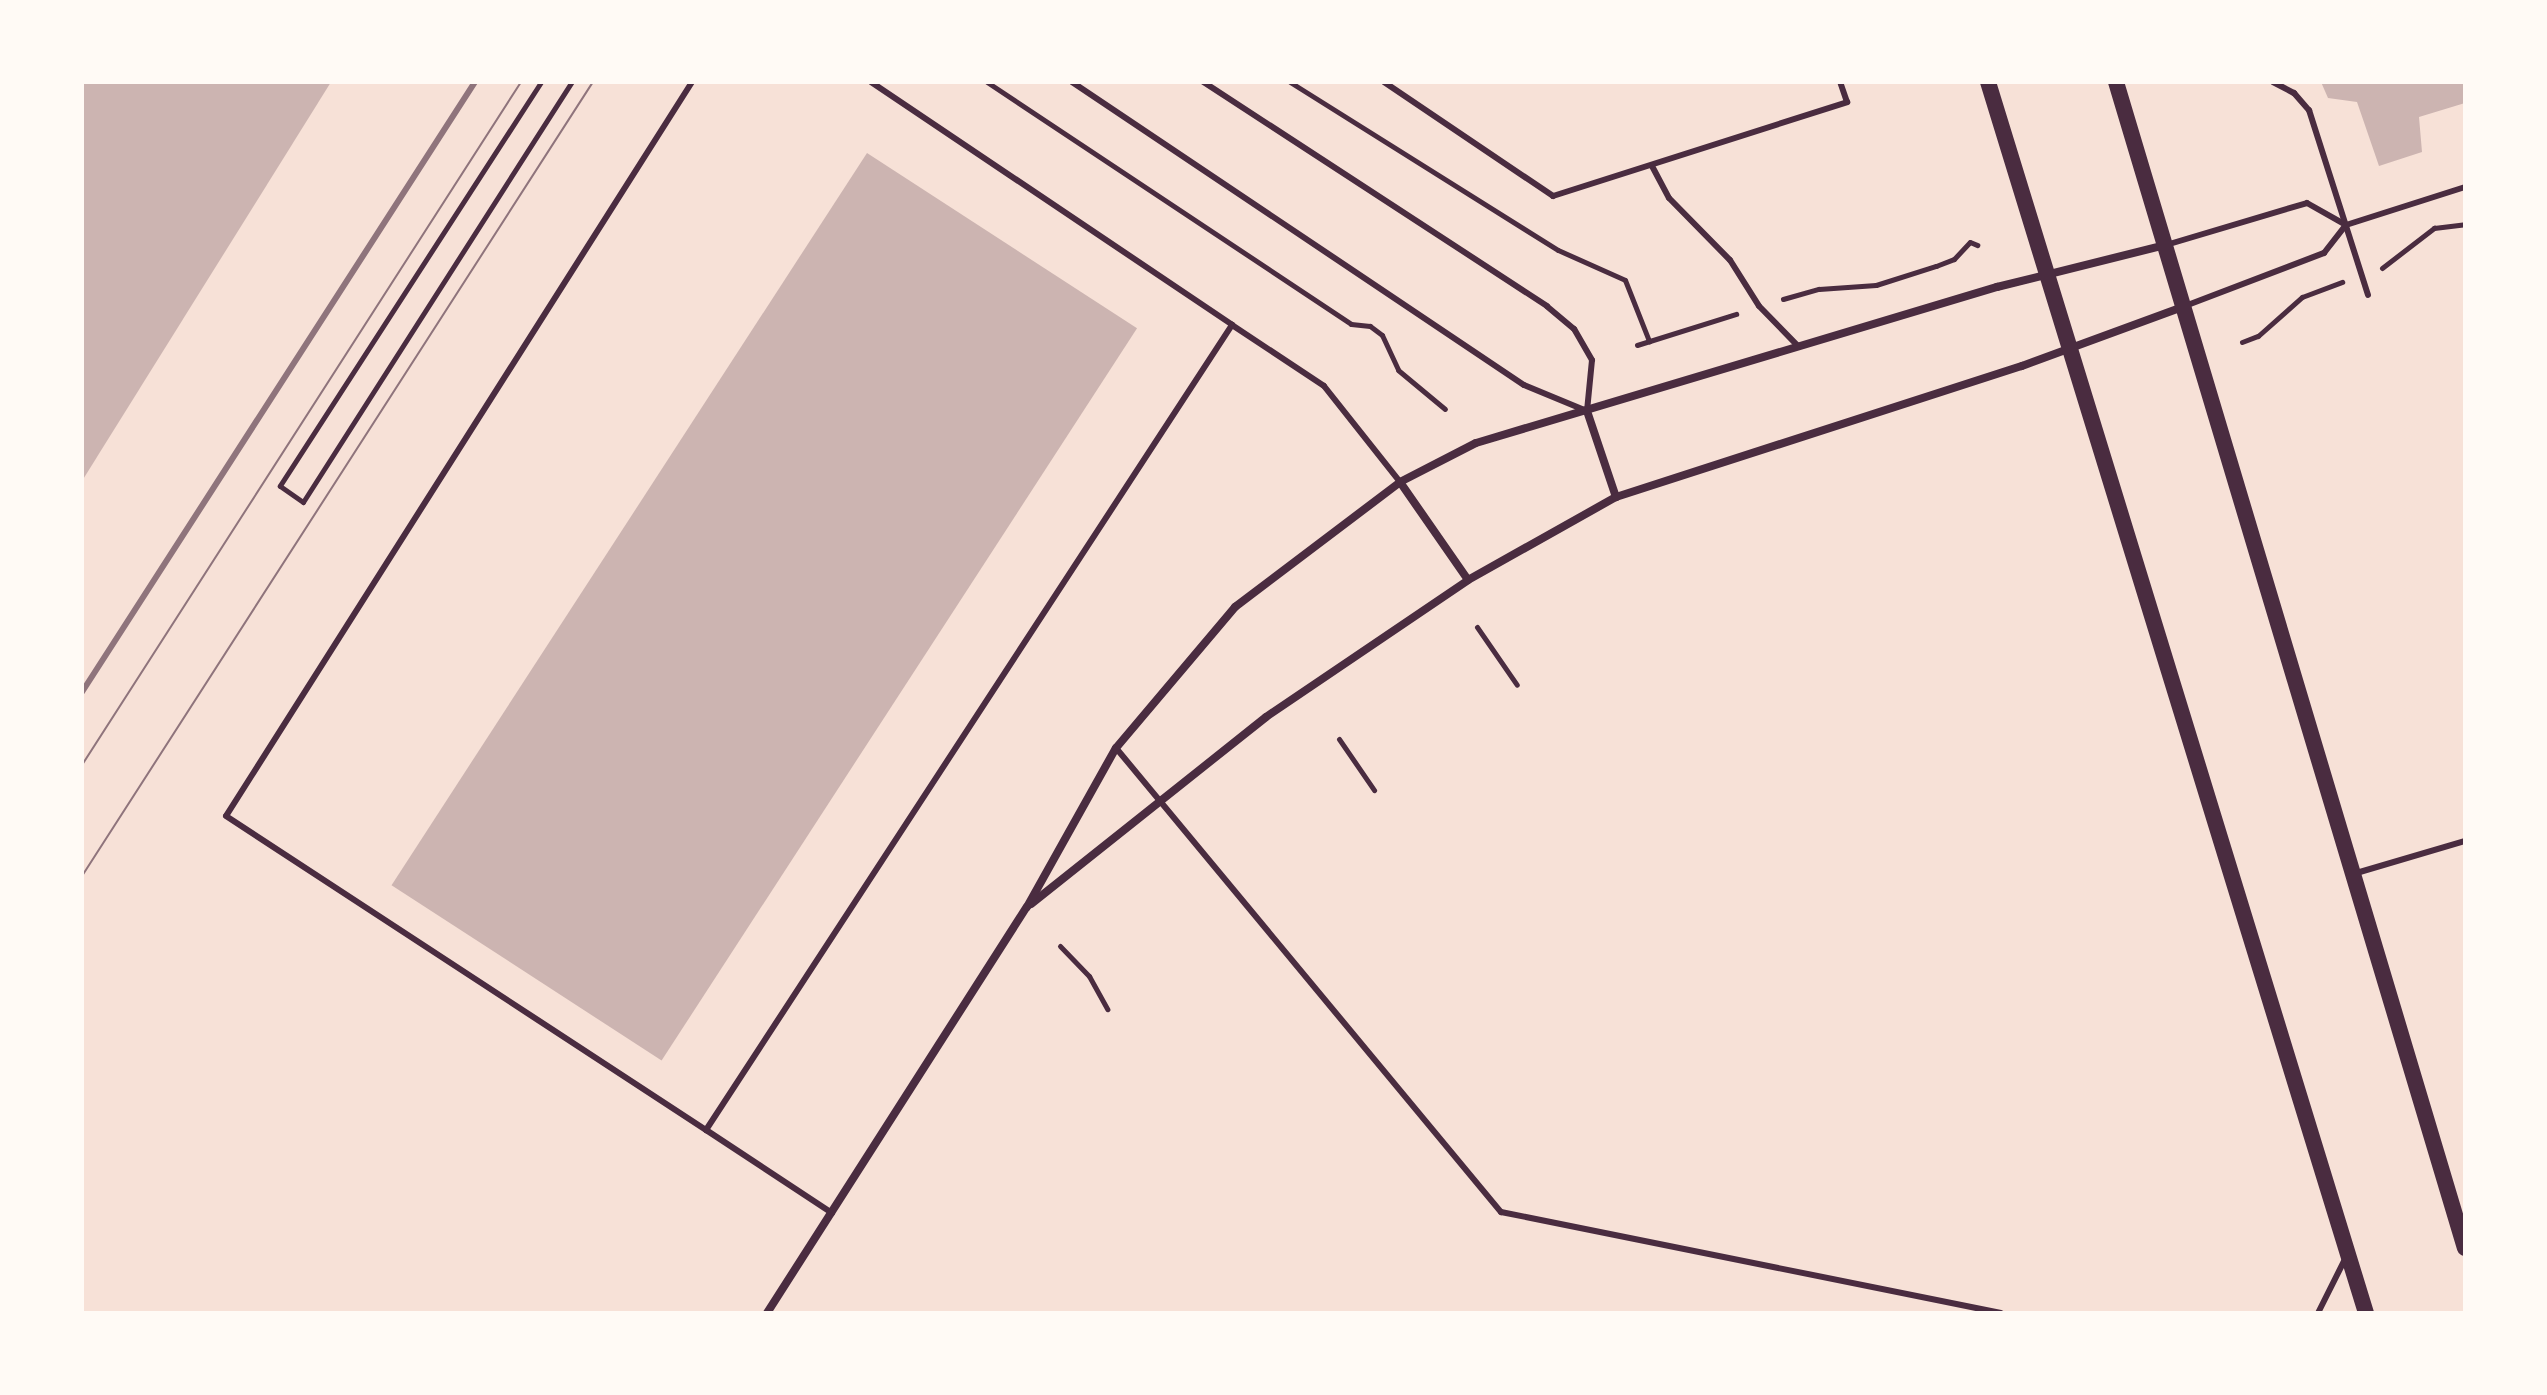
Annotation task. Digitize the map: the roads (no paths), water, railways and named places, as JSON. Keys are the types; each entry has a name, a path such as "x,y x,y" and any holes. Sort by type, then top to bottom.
{"main road":[{"path":"1988,82 2366,1313"},
{"path":"2116,82 2465,1248"}],"street":[{"path":"767,1313 1027,907 1116,748 1235,607 1400,482 1476,443 2047,273 2166,245"},
{"path":"1027,907 1266,717 1468,580 1616,497 2069,348 2185,306"},
{"path":"1587,411 1616,497"},
{"path":"1400,482 1468,580"}],"lane":[{"path":"692,82 226,816 832,1214"},
{"path":"871,82 1324,386 1400,482"},
{"path":"1072,82 1524,385 1587,411 1592,360 1574,329 1547,306 1203,82"},
{"path":"1384,82 1553,196 1847,102 1840,82"},
{"path":"2273,82 2294,93 2309,110 2368,295"},
{"path":"1652,166 1669,198 1730,260 1759,306 1799,347"},
{"path":"2185,306 2324,253 2346,225 2465,187"},
{"path":"2166,245 2307,203 2346,225"},
{"path":"706,1130 1232,325"},
{"path":"1116,748 1164,799 1501,1212 2001,1313"},
{"path":"2353,874 2465,841"},
{"path":"2318,1313 2348,1252"}],"tram line":[{"path":"82,765 521,82"},
{"path":"82,876 593,82"}],"railway":[{"path":"82,692 475,82"}]}
